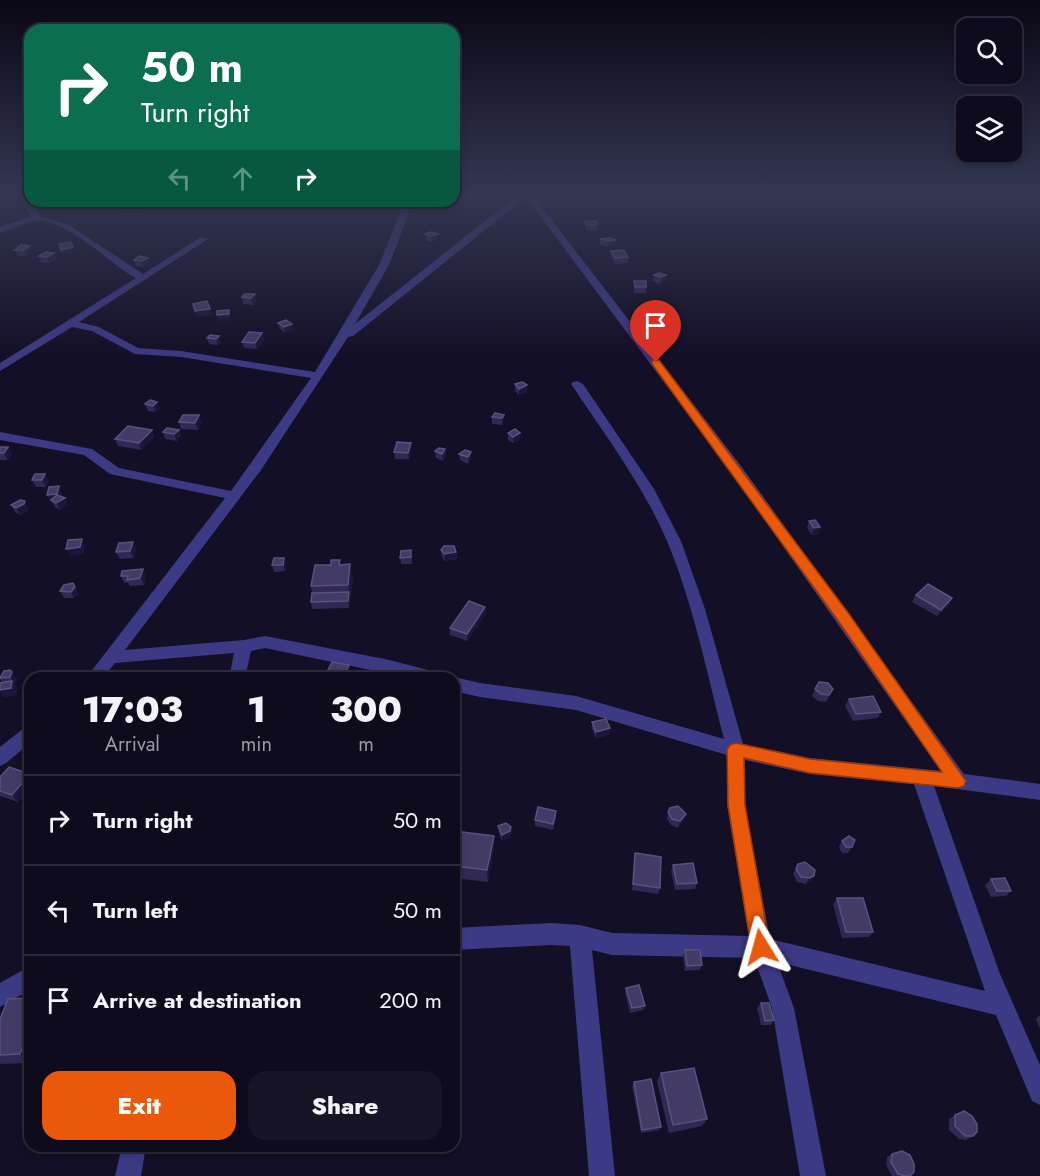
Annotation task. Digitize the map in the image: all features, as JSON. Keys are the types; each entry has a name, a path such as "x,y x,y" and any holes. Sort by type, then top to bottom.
{"street":[{"path":"102,248 131,273 144,278"},
{"path":"0,368 190,248"},
{"path":"98,672 234,496 318,375 384,265 391,248"},
{"path":"341,340 457,248"},
{"path":"568,248 736,469 958,781"},
{"path":"72,324 102,332 135,351 181,354 318,375"},
{"path":"577,384 648,489 674,541 697,609 736,750 736,805 761,947 783,1008 813,1176"},
{"path":"0,436 88,452 115,471 234,496"},
{"path":"112,657 244,646 265,642 411,672"},
{"path":"238,672 244,646"},
{"path":"460,685 576,703 736,750 810,766 1040,792"},
{"path":"0,758 24,738"},
{"path":"921,777 1003,1006 1040,1093"},
{"path":"460,939 550,934 580,936 612,944 761,947 1003,1006"},
{"path":"580,936 602,1176"},
{"path":"0,996 24,981"},
{"path":"128,1176 133,1152"}],"building":[{"path":"624,250 628,257 615,258 611,251"},
{"path":"46,252 54,253 47,257 39,256"},
{"path":"139,256 148,258 142,261 134,260"},
{"path":"659,273 666,275 661,277 654,275"},
{"path":"634,281 646,281 646,287 635,287"},
{"path":"245,294 255,294 251,298 242,297"},
{"path":"207,301 210,309 195,311 193,304"},
{"path":"229,310 229,314 217,315 217,311"},
{"path":"286,320 292,324 284,327 278,323"},
{"path":"249,332 262,333 255,343 242,342"},
{"path":"210,335 219,336 216,339 207,338"},
{"path":"522,382 527,385 519,389 515,384"},
{"path":"150,400 157,402 153,406 145,404"},
{"path":"495,413 504,415 502,418 492,417"},
{"path":"183,415 199,415 195,423 179,422"},
{"path":"128,426 152,430 139,443 115,439"},
{"path":"167,428 179,430 174,434 163,432"},
{"path":"515,429 520,433 513,437 508,433"},
{"path":"397,442 411,443 408,453 394,452"},
{"path":"0,447 8,447 4,453 0,453"},
{"path":"439,448 445,449 442,454 435,451"},
{"path":"465,450 471,452 468,457 459,454"},
{"path":"35,474 45,474 42,480 32,480"},
{"path":"59,486 57,494 47,495 49,487"},
{"path":"57,495 65,498 56,503 51,500"},
{"path":"20,500 25,501 24,504 16,508 11,505"},
{"path":"815,520 820,527 814,528 809,521"},
{"path":"82,539 80,547 66,549 68,540"},
{"path":"133,542 130,551 116,552 119,543"},
{"path":"444,546 454,546 456,552 444,554 441,550"},
{"path":"411,550 411,557 400,558 401,551"},
{"path":"274,558 284,558 283,565 272,565"},
{"path":"331,560 340,560 339,565 350,564 348,585 311,586 315,565 331,565"},
{"path":"143,569 140,578 127,580 128,576 121,576 122,571"},
{"path":"73,583 75,587 71,592 60,591 64,585"},
{"path":"928,584 952,598 941,610 916,595"},
{"path":"349,592 348,601 311,602 312,593"},
{"path":"469,601 485,607 467,634 450,628"},
{"path":"332,662 349,665 346,672 328,670"},
{"path":"4,671 12,672 10,677 0,678"},
{"path":"12,681 11,688 0,690 0,683"},
{"path":"819,682 828,683 833,689 829,695 821,694 815,689"},
{"path":"873,696 881,712 856,714 849,699"},
{"path":"606,719 610,728 596,732 592,722"},
{"path":"9,767 24,772 24,781 12,795 0,791 0,777"},
{"path":"678,806 686,814 680,821 672,819 668,812 670,808"},
{"path":"538,807 556,811 553,824 535,820"},
{"path":"506,823 511,827 510,831 502,835 498,826"},
{"path":"460,832 494,836 487,870 460,867"},
{"path":"849,836 855,840 852,847 846,847 842,841"},
{"path":"635,853 661,857 660,888 633,884"},
{"path":"805,862 815,870 814,876 801,877 796,869 798,864"},
{"path":"693,863 697,883 677,884 673,865"},
{"path":"1005,878 1011,891 997,891 991,879"},
{"path":"837,898 863,898 873,932 846,932"},
{"path":"685,950 700,950 702,965 687,966"},
{"path":"639,985 645,1006 632,1008 626,988"},
{"path":"24,998 24,1043 20,1054 0,1055 0,1019 8,999"},
{"path":"761,1003 769,1003 774,1020 765,1021"},
{"path":"694,1068 707,1119 673,1125 661,1073"},
{"path":"651,1079 661,1127 642,1130 634,1082"},
{"path":"964,1111 972,1116 977,1124 977,1132 973,1136 965,1136 955,1126 955,1115"},
{"path":"902,1151 910,1155 914,1164 914,1172 910,1176 898,1174 891,1162 892,1154"}],"route":[{"path":"656,362 844,618 958,781 810,766 736,750 736,805 761,947"}]}
